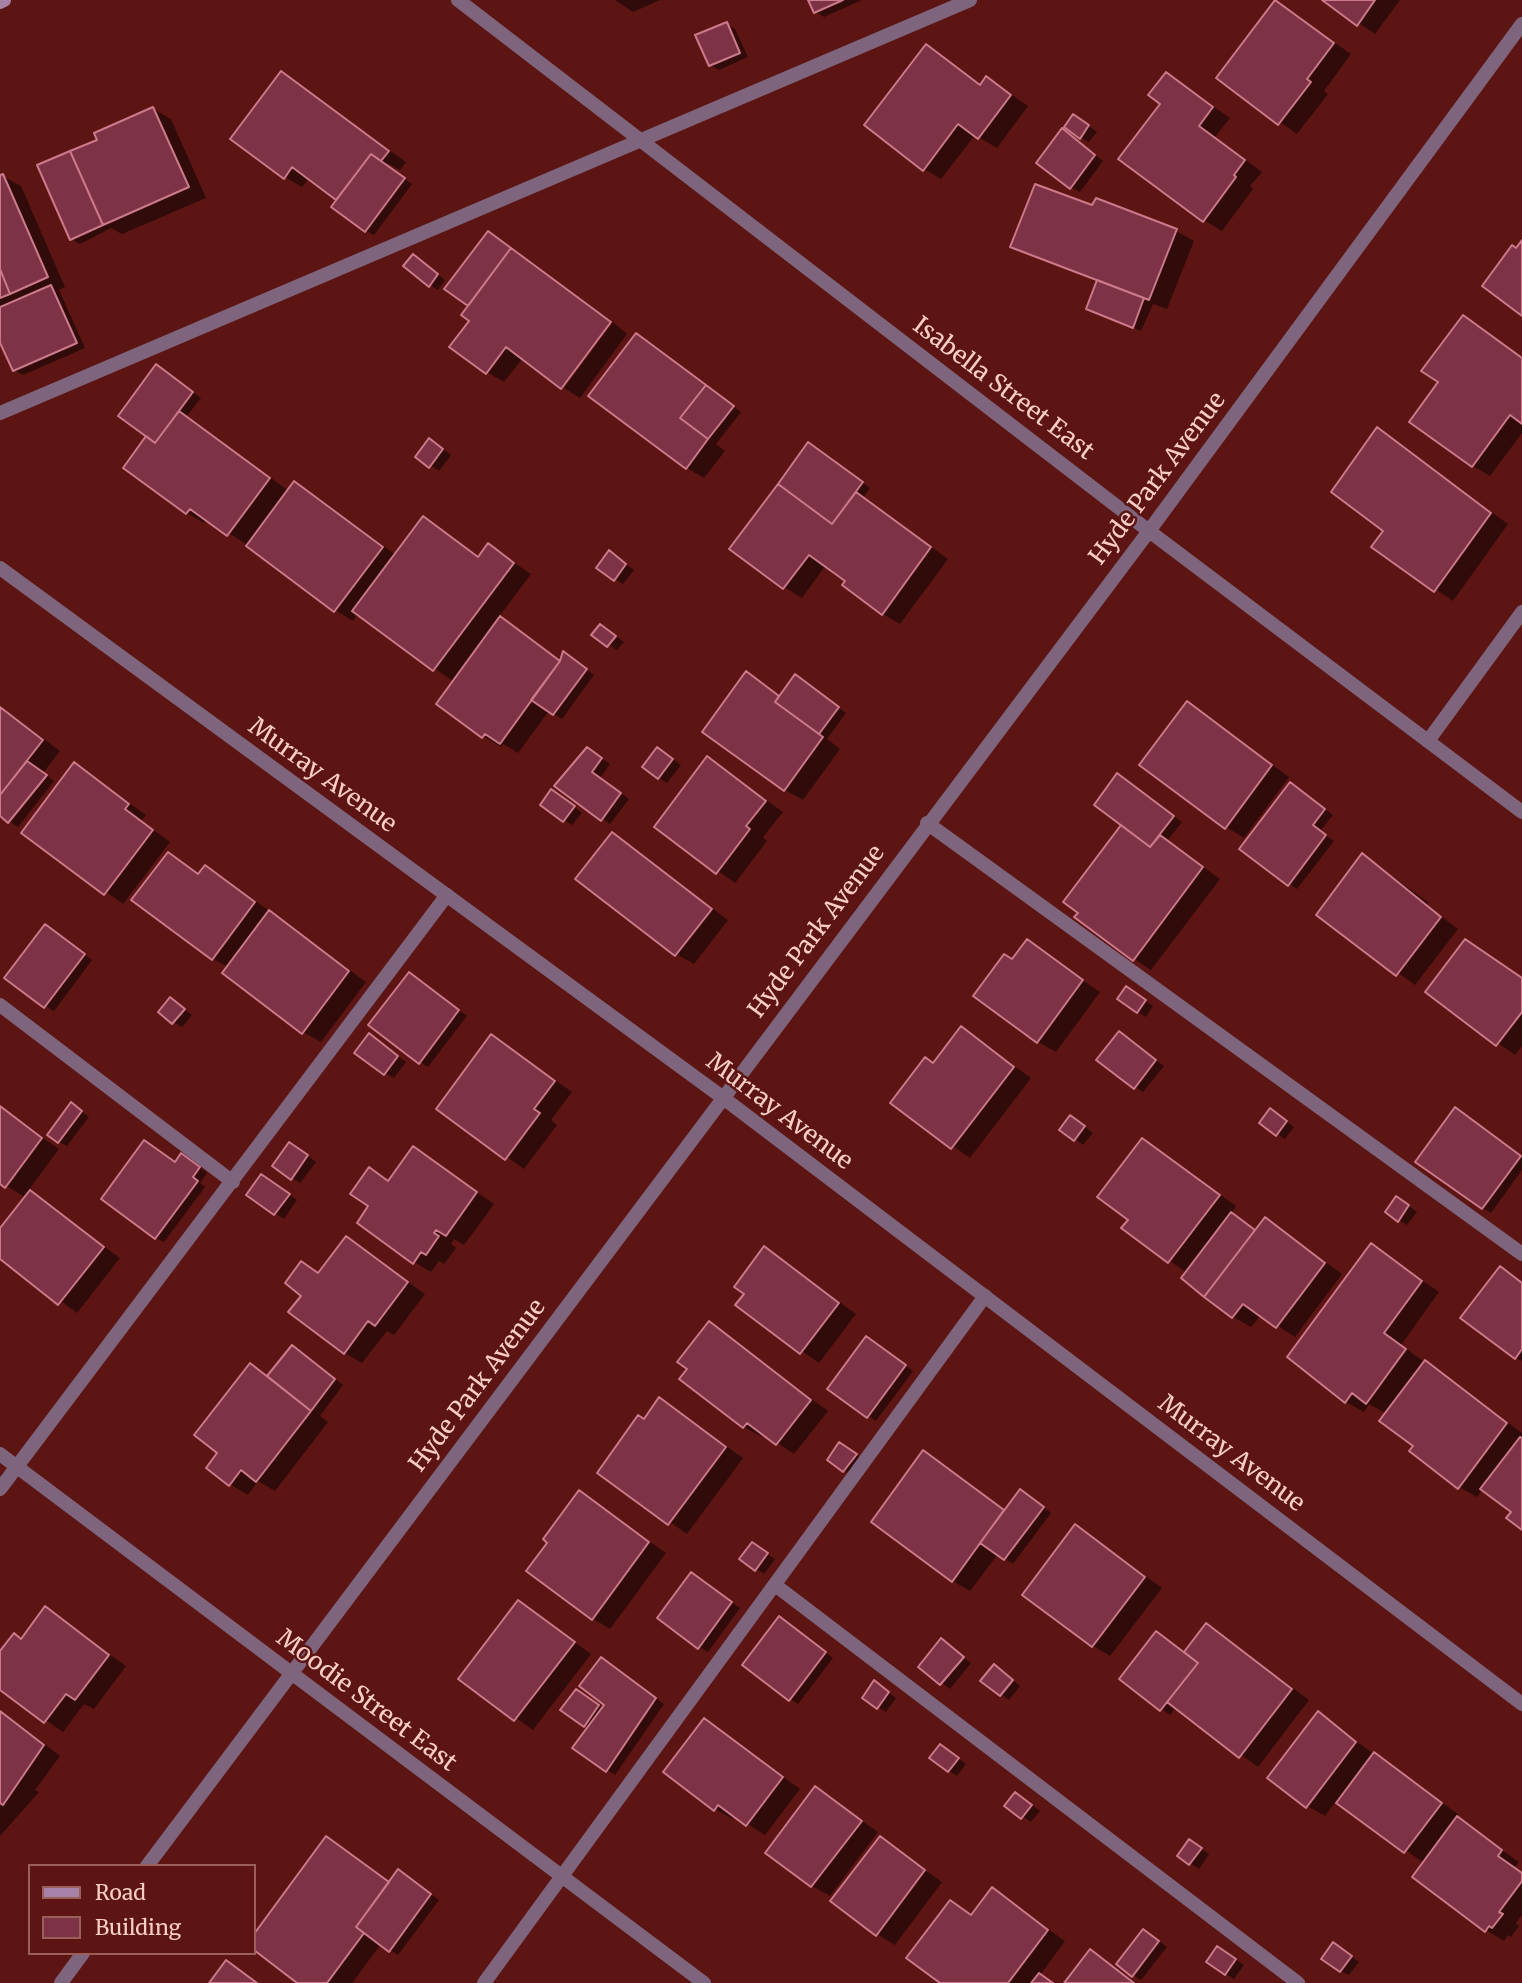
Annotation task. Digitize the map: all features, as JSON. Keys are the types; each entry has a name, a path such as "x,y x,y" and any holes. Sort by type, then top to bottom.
{"street":[{"name":"Isabella Street East","path":"458,0 1149,531 1522,812"},
{"path":"0,413 970,0"},
{"name":"Hyde Park Avenue","path":"148,1864 927,822 1149,531 1522,24"},
{"name":"Murray Avenue","path":"0,568 722,1097 1522,1704"},
{"path":"1428,741 1522,612"},
{"path":"927,822 1522,1254"},
{"path":"0,1489 447,895"},
{"path":"0,1005 233,1182"},
{"path":"484,1983 985,1296"},
{"name":"Moodie Street East","path":"0,1454 704,1983"},
{"path":"775,1585 1297,1983"},
{"path":"61,1983 82,1955"}],"building":[{"path":"808,0 843,0 814,13"},
{"path":"1275,0 1334,43 1307,79 1311,82 1278,125 1216,78"},
{"path":"1322,0 1375,0 1357,26"},
{"path":"727,22 740,53 709,66 695,35"},
{"path":"926,44 980,85 986,76 1011,95 978,139 958,124 923,171 864,125"},
{"path":"281,71 389,151 381,161 371,154 336,200 292,167 284,179 230,139"},
{"path":"1166,72 1213,107 1199,126 1245,160 1203,222 1118,159 1160,104 1148,95"},
{"path":"153,107 189,187 103,225 70,151 97,140 94,133"},
{"path":"1073,114 1089,125 1080,139 1064,127"},
{"path":"1062,128 1095,155 1070,189 1036,163"},
{"path":"70,151 103,225 70,240 37,165"},
{"path":"371,154 405,178 365,232 331,207"},
{"path":"3,174 48,277 10,294 0,269 0,175"},
{"path":"1035,184 1092,205 1096,198 1177,229 1149,300 1010,247"},
{"path":"488,231 511,248 468,306 444,289"},
{"path":"1522,240 1522,316 1482,286 1512,245 1516,248"},
{"path":"511,248 611,322 561,389 506,347 486,374 449,347 469,321 461,315"},
{"path":"413,254 438,274 429,287 403,266"},
{"path":"0,269 10,294 0,298"},
{"path":"1097,280 1144,298 1133,328 1086,309"},
{"path":"51,285 77,343 13,371 0,343 0,307"},
{"path":"1463,315 1522,358 1522,424 1510,415 1472,467 1409,422 1438,382 1421,371"},
{"path":"636,333 706,385 680,418 708,439 686,469 588,396"},
{"path":"156,364 193,392 155,443 118,416"},
{"path":"706,385 734,406 708,439 680,418"},
{"path":"179,411 270,478 227,536 190,509 186,514 123,468 146,436 155,443"},
{"path":"1377,427 1491,513 1434,592 1371,547 1383,531 1331,492"},
{"path":"429,438 443,449 429,468 415,457"},
{"path":"808,442 863,482 832,524 778,484"},
{"path":"294,481 383,547 334,612 246,546"},
{"path":"778,484 832,524 856,492 931,547 882,615 842,585 845,581 809,555 783,589 729,549"},
{"path":"423,516 478,557 488,543 514,563 433,671 352,611"},
{"path":"609,550 626,564 614,581 596,568"},
{"path":"500,616 560,661 500,744 485,734 482,738 436,704"},
{"path":"600,624 616,636 607,647 591,635"},
{"path":"563,651 587,669 553,715 531,700 560,661"},
{"path":"746,671 779,696 775,702 823,737 784,791 702,732"},
{"path":"795,674 839,707 819,734 775,702"},
{"path":"1187,701 1272,765 1225,829 1139,765"},
{"path":"0,707 43,740 0,795"},
{"path":"587,747 602,758 592,772 621,793 601,821 554,786"},
{"path":"657,747 673,759 658,779 642,767"},
{"path":"707,756 766,801 746,826 750,829 716,874 654,827"},
{"path":"27,761 47,775 8,823 0,816 0,795"},
{"path":"74,762 129,804 125,809 153,830 104,895 21,833"},
{"path":"1117,773 1174,816 1150,847 1094,805"},
{"path":"1290,782 1325,809 1313,825 1326,835 1288,886 1239,849"},
{"path":"551,789 575,806 563,822 540,805"},
{"path":"1121,825 1150,847 1160,835 1203,867 1133,961 1074,917 1078,913 1063,902"},
{"path":"612,832 712,909 675,956 575,879"},
{"path":"168,852 198,874 205,865 255,902 212,960 131,900"},
{"path":"1362,853 1441,917 1396,976 1316,915"},
{"path":"269,910 349,971 302,1034 222,973"},
{"path":"45,924 85,954 44,1008 4,978"},
{"path":"1027,939 1083,980 1037,1043 973,996 1004,954 1012,959"},
{"path":"1465,939 1522,978 1522,1012 1496,1046 1425,992"},
{"path":"409,972 459,1010 419,1064 368,1025"},
{"path":"1126,986 1146,1000 1137,1013 1117,999"},
{"path":"170,997 185,1009 172,1024 158,1012"},
{"path":"961,1026 1014,1067 951,1149 890,1103 925,1057 933,1063"},
{"path":"1119,1031 1156,1060 1134,1089 1096,1060"},
{"path":"369,1033 398,1056 384,1075 354,1053"},
{"path":"491,1034 555,1081 534,1109 540,1113 505,1160 436,1109"},
{"path":"71,1102 82,1111 58,1143 47,1135"},
{"path":"0,1106 42,1138 5,1188 0,1184"},
{"path":"1455,1107 1521,1156 1482,1209 1415,1162"},
{"path":"1270,1108 1287,1121 1276,1136 1259,1123"},
{"path":"1070,1115 1085,1126 1074,1141 1059,1130"},
{"path":"1142,1138 1220,1195 1168,1263 1121,1228 1128,1220 1097,1197"},
{"path":"144,1140 175,1162 181,1153 200,1167 193,1177 198,1181 155,1239 101,1199"},
{"path":"289,1142 308,1155 291,1180 272,1166"},
{"path":"413,1146 477,1192 446,1236 436,1230 434,1233 439,1236 426,1255 421,1252 413,1264 357,1223 368,1206 350,1194 369,1167 388,1181"},
{"path":"261,1174 290,1194 274,1215 246,1195"},
{"path":"30,1190 104,1247 58,1305 0,1259 0,1228"},
{"path":"1396,1196 1409,1205 1398,1222 1385,1212"},
{"path":"1231,1212 1255,1230 1204,1297 1181,1278"},
{"path":"1265,1217 1325,1263 1276,1328 1243,1304 1232,1318 1204,1297"},
{"path":"346,1236 408,1282 375,1326 368,1321 344,1354 288,1312 301,1296 285,1283 301,1261 318,1273"},
{"path":"1371,1243 1422,1281 1384,1333 1406,1349 1366,1404 1352,1393 1345,1403 1287,1357"},
{"path":"764,1246 839,1303 800,1354 735,1305 744,1294 734,1287"},
{"path":"1500,1266 1522,1283 1522,1349 1515,1359 1460,1318"},
{"path":"709,1321 811,1400 776,1445 747,1423 743,1428 679,1379 687,1369 677,1362"},
{"path":"866,1336 906,1365 867,1418 827,1389"},
{"path":"292,1345 335,1379 311,1411 267,1376"},
{"path":"1425,1360 1507,1423 1458,1489 1409,1451 1413,1446 1379,1421"},
{"path":"250,1363 311,1411 256,1482 241,1470 229,1486 206,1468 217,1453 194,1435"},
{"path":"659,1397 726,1447 668,1525 597,1473 638,1415 644,1419"},
{"path":"1520,1437 1522,1530 1506,1518 1511,1512 1480,1489"},
{"path":"839,1442 857,1454 843,1472 827,1460"},
{"path":"923,1450 1004,1510 952,1582 871,1522"},
{"path":"1020,1489 1044,1507 1004,1560 980,1543"},
{"path":"579,1490 649,1542 592,1620 526,1571 547,1543 543,1539"},
{"path":"1075,1524 1145,1577 1092,1647 1022,1595"},
{"path":"752,1542 768,1553 755,1571 739,1559"},
{"path":"691,1572 732,1602 698,1649 657,1618"},
{"path":"518,1600 575,1642 514,1721 458,1679"},
{"path":"45,1606 109,1655 75,1700 66,1694 44,1723 0,1690 0,1651 14,1633 21,1639"},
{"path":"779,1616 826,1652 789,1701 742,1665"},
{"path":"1206,1623 1292,1689 1239,1758 1167,1702 1198,1663 1184,1652"},
{"path":"1156,1631 1198,1663 1160,1711 1119,1679"},
{"path":"941,1638 964,1657 940,1685 918,1667"},
{"path":"601,1657 656,1698 606,1772 572,1748 604,1705 579,1686"},
{"path":"994,1664 1013,1680 1000,1696 980,1681"},
{"path":"874,1680 889,1692 877,1709 862,1698"},
{"path":"576,1689 599,1705 584,1727 560,1710"},
{"path":"0,1711 44,1745 3,1805 0,1803"},
{"path":"1318,1711 1356,1742 1306,1808 1267,1778"},
{"path":"704,1718 783,1777 746,1826 718,1805 714,1811 663,1772"},
{"path":"940,1744 959,1758 948,1772 929,1758"},
{"path":"1374,1752 1442,1803 1404,1853 1336,1803"},
{"path":"815,1786 862,1821 811,1887 765,1853"},
{"path":"1015,1792 1032,1805 1021,1819 1004,1806"},
{"path":"1457,1816 1502,1850 1498,1856 1522,1873 1522,1881 1499,1912 1503,1914 1492,1928 1489,1926 1485,1932 1412,1877"},
{"path":"326,1836 389,1882 356,1927 364,1933 327,1983 297,1983 256,1952 256,1931"},
{"path":"880,1836 925,1870 876,1936 830,1901"},
{"path":"1189,1839 1202,1848 1189,1865 1177,1856"},
{"path":"398,1869 431,1894 389,1952 356,1927"},
{"path":"992,1887 1048,1930 1008,1983 940,1983 906,1958 950,1900 971,1915"},
{"path":"1143,1929 1159,1941 1132,1977 1116,1964"},
{"path":"1333,1942 1352,1956 1340,1972 1321,1959"},
{"path":"1217,1946 1236,1959 1225,1975 1206,1962"},
{"path":"1090,1949 1134,1983 1064,1983"},
{"path":"226,1960 257,1983 209,1983"},
{"path":"1039,1973 1053,1983 1031,1983"}]}
